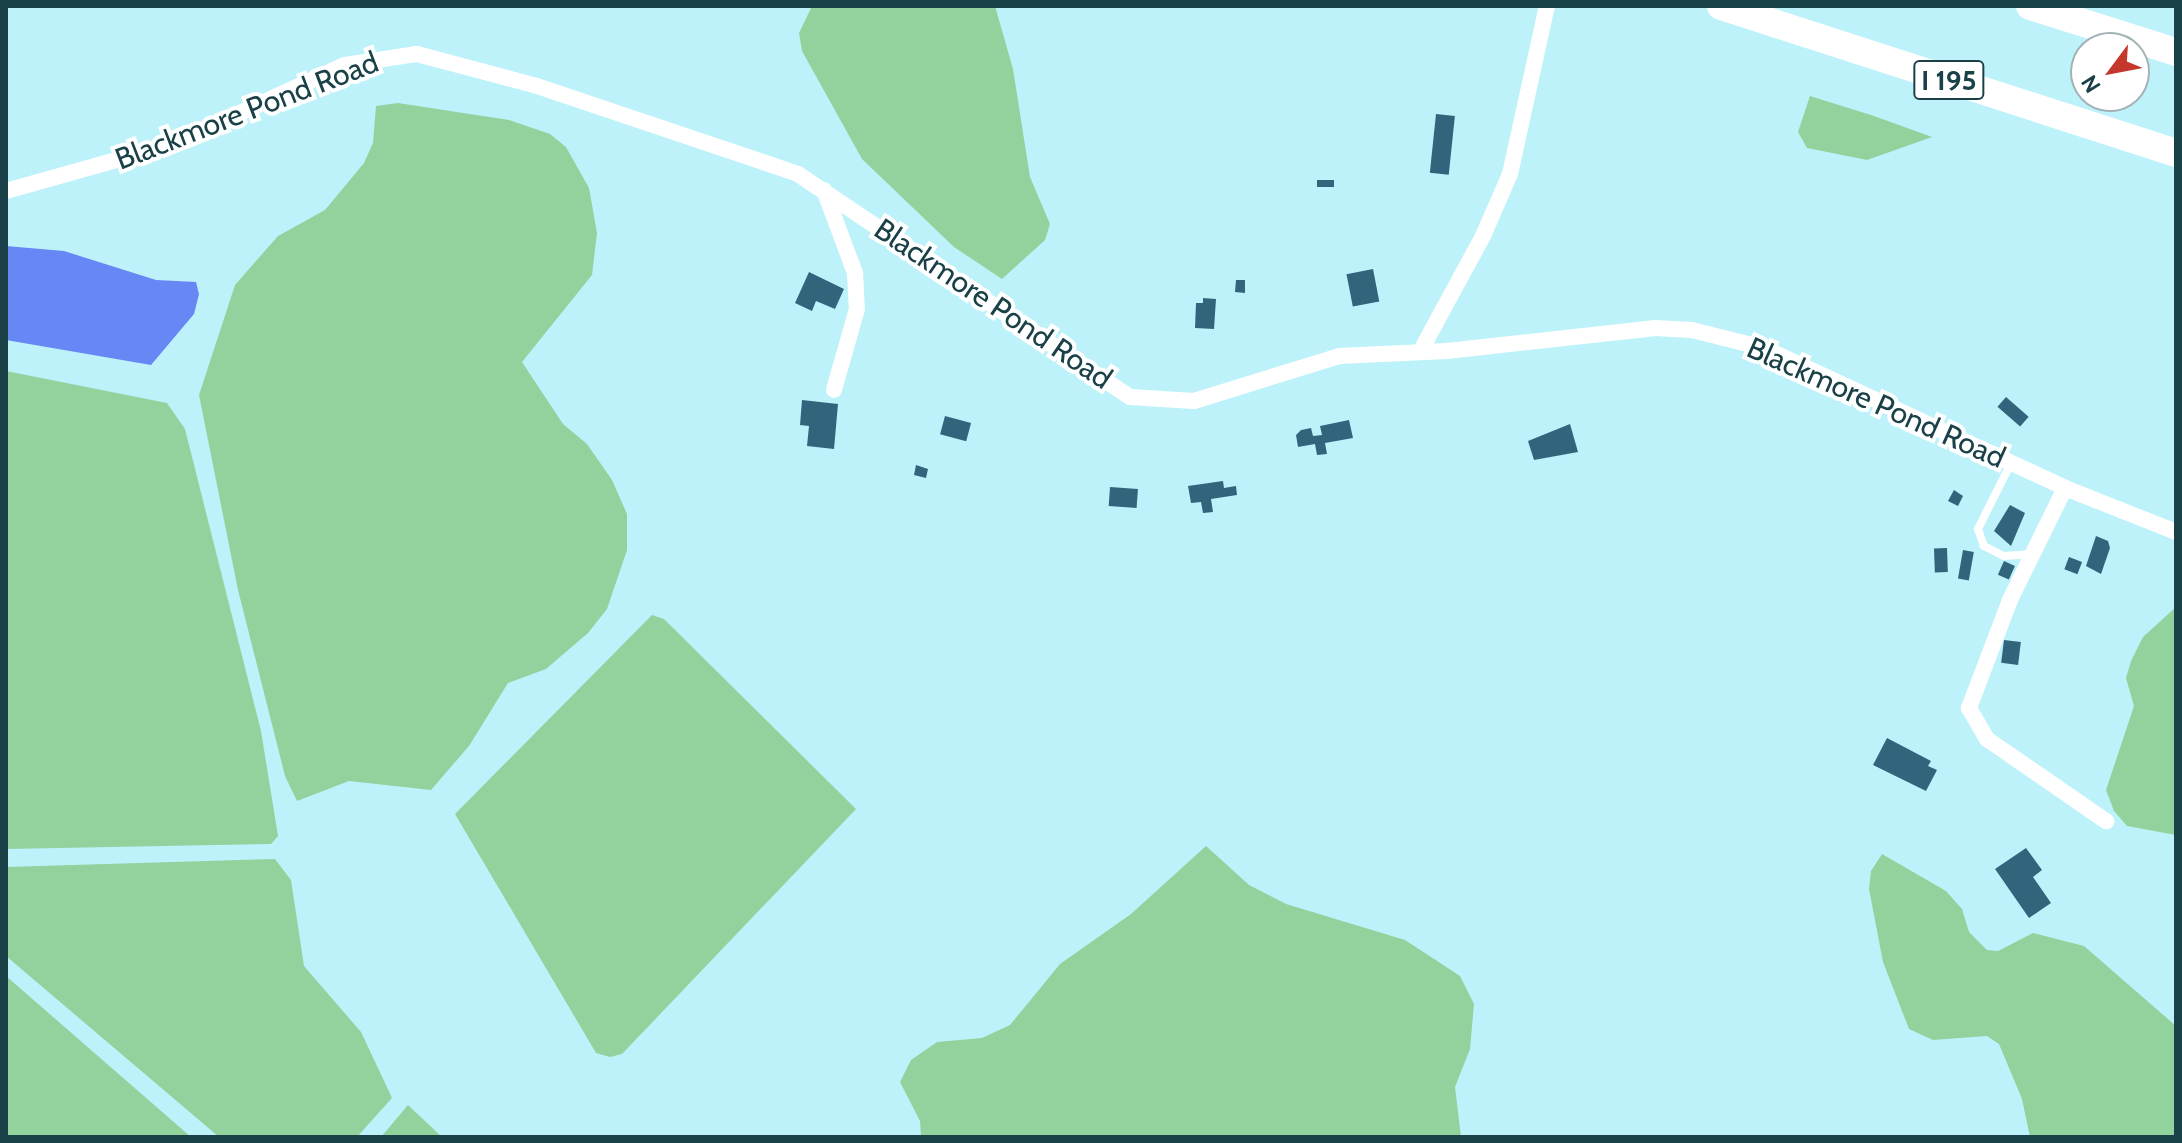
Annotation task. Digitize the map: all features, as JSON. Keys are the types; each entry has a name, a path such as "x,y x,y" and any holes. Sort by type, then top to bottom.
{"highway":[{"name":"I 195","path":"1721,6 2176,153"},
{"path":"2030,6 2176,52"}],"street":[{"path":"1420,352 1483,236 1510,174 1547,6"},
{"name":"Blackmore Pond Road","path":"6,191 170,145 345,65 399,53 458,62 785,169 824,190 1130,397 1194,401 1339,356 1420,352 1654,328 1692,330 1764,348 2065,488 2176,532"},
{"path":"824,190 855,273 857,309 834,390"},
{"path":"2065,488 1997,631 1970,714 1987,739 2106,821"}],"lane":[{"path":"2011,463 1978,529 1984,546 2004,556 2033,554"}],"green space":[{"path":"812,6 995,6 1013,69 1030,177 1050,224 1045,240 1002,279 954,247 862,159 802,51 799,33"},
{"path":"1810,96 1932,137 1867,160 1807,148 1798,132"},
{"path":"398,103 509,120 550,134 566,147 589,188 597,233 592,275 522,362 563,424 587,444 612,480 627,514 627,550 607,609 588,633 546,669 508,683 469,746 431,790 349,781 297,801 285,776 238,590 199,395 235,285 278,236 325,210 364,163 373,143 376,106"},
{"path":"6,371 167,403 185,429 261,731 278,836 271,844 6,849"},
{"path":"2176,607 2176,835 2127,826 2114,811 2106,790 2134,706 2126,678 2131,661 2143,637"},
{"path":"652,615 664,619 856,809 622,1054 610,1057 596,1053 455,814"},
{"path":"1206,846 1249,885 1286,904 1405,940 1460,976 1474,1004 1470,1049 1455,1087 1461,1137 921,1137 920,1121 900,1082 911,1060 937,1042 982,1038 1010,1025 1060,964 1131,914"},
{"path":"1882,854 1946,891 1962,909 1969,932 1987,950 1998,951 2033,933 2084,946 2176,1026 2176,1137 2030,1137 2022,1099 1999,1044 1987,1036 1933,1040 1909,1029 1883,962 1869,889 1871,871"},
{"path":"275,859 291,880 304,966 361,1032 392,1098 357,1137 219,1137 6,956 6,867"},
{"path":"6,976 191,1137 6,1137"},
{"path":"408,1105 442,1137 381,1137"}],"water":[{"path":"6,246 64,251 156,280 196,282 199,294 194,314 151,365 6,340"}],"building":[{"path":"1436,114 1455,116 1449,175 1430,173"},
{"path":"1317,180 1334,180 1334,187 1317,187"},
{"path":"1373,269 1379,301 1353,307 1346,274"},
{"path":"809,272 844,289 835,309 816,301 812,311 795,303"},
{"path":"1236,280 1245,280 1245,293 1235,292"},
{"path":"1203,298 1216,299 1214,329 1195,328 1196,303 1203,303"},
{"path":"2006,397 2029,417 2020,426 1997,407"},
{"path":"802,400 838,404 834,449 807,446 809,426 800,425"},
{"path":"945,416 971,423 966,441 940,434"},
{"path":"1349,420 1353,438 1325,443 1327,454 1317,455 1315,444 1298,447 1296,435 1301,430 1311,428 1313,436 1322,435 1320,426"},
{"path":"1570,424 1578,452 1534,460 1528,441"},
{"path":"916,465 928,469 926,478 914,475"},
{"path":"1223,481 1224,488 1236,486 1237,495 1211,499 1213,512 1203,513 1201,502 1191,503 1188,486"},
{"path":"1110,487 1138,489 1137,508 1109,506"},
{"path":"1954,490 1963,496 1958,506 1948,501"},
{"path":"2010,505 2025,513 2011,546 1994,531"},
{"path":"2096,536 2108,541 2110,548 2101,574 2086,566"},
{"path":"1934,548 1947,548 1948,572 1935,572"},
{"path":"1963,550 1974,552 1969,580 1958,579"},
{"path":"2069,557 2082,562 2077,574 2064,569"},
{"path":"2004,561 2015,566 2009,580 1998,575"},
{"path":"2004,640 2021,642 2018,665 2001,663"},
{"path":"1887,738 1931,761 1928,766 1937,770 1926,791 1873,765"},
{"path":"2026,848 2042,870 2033,877 2051,903 2029,918 1995,869"}]}
